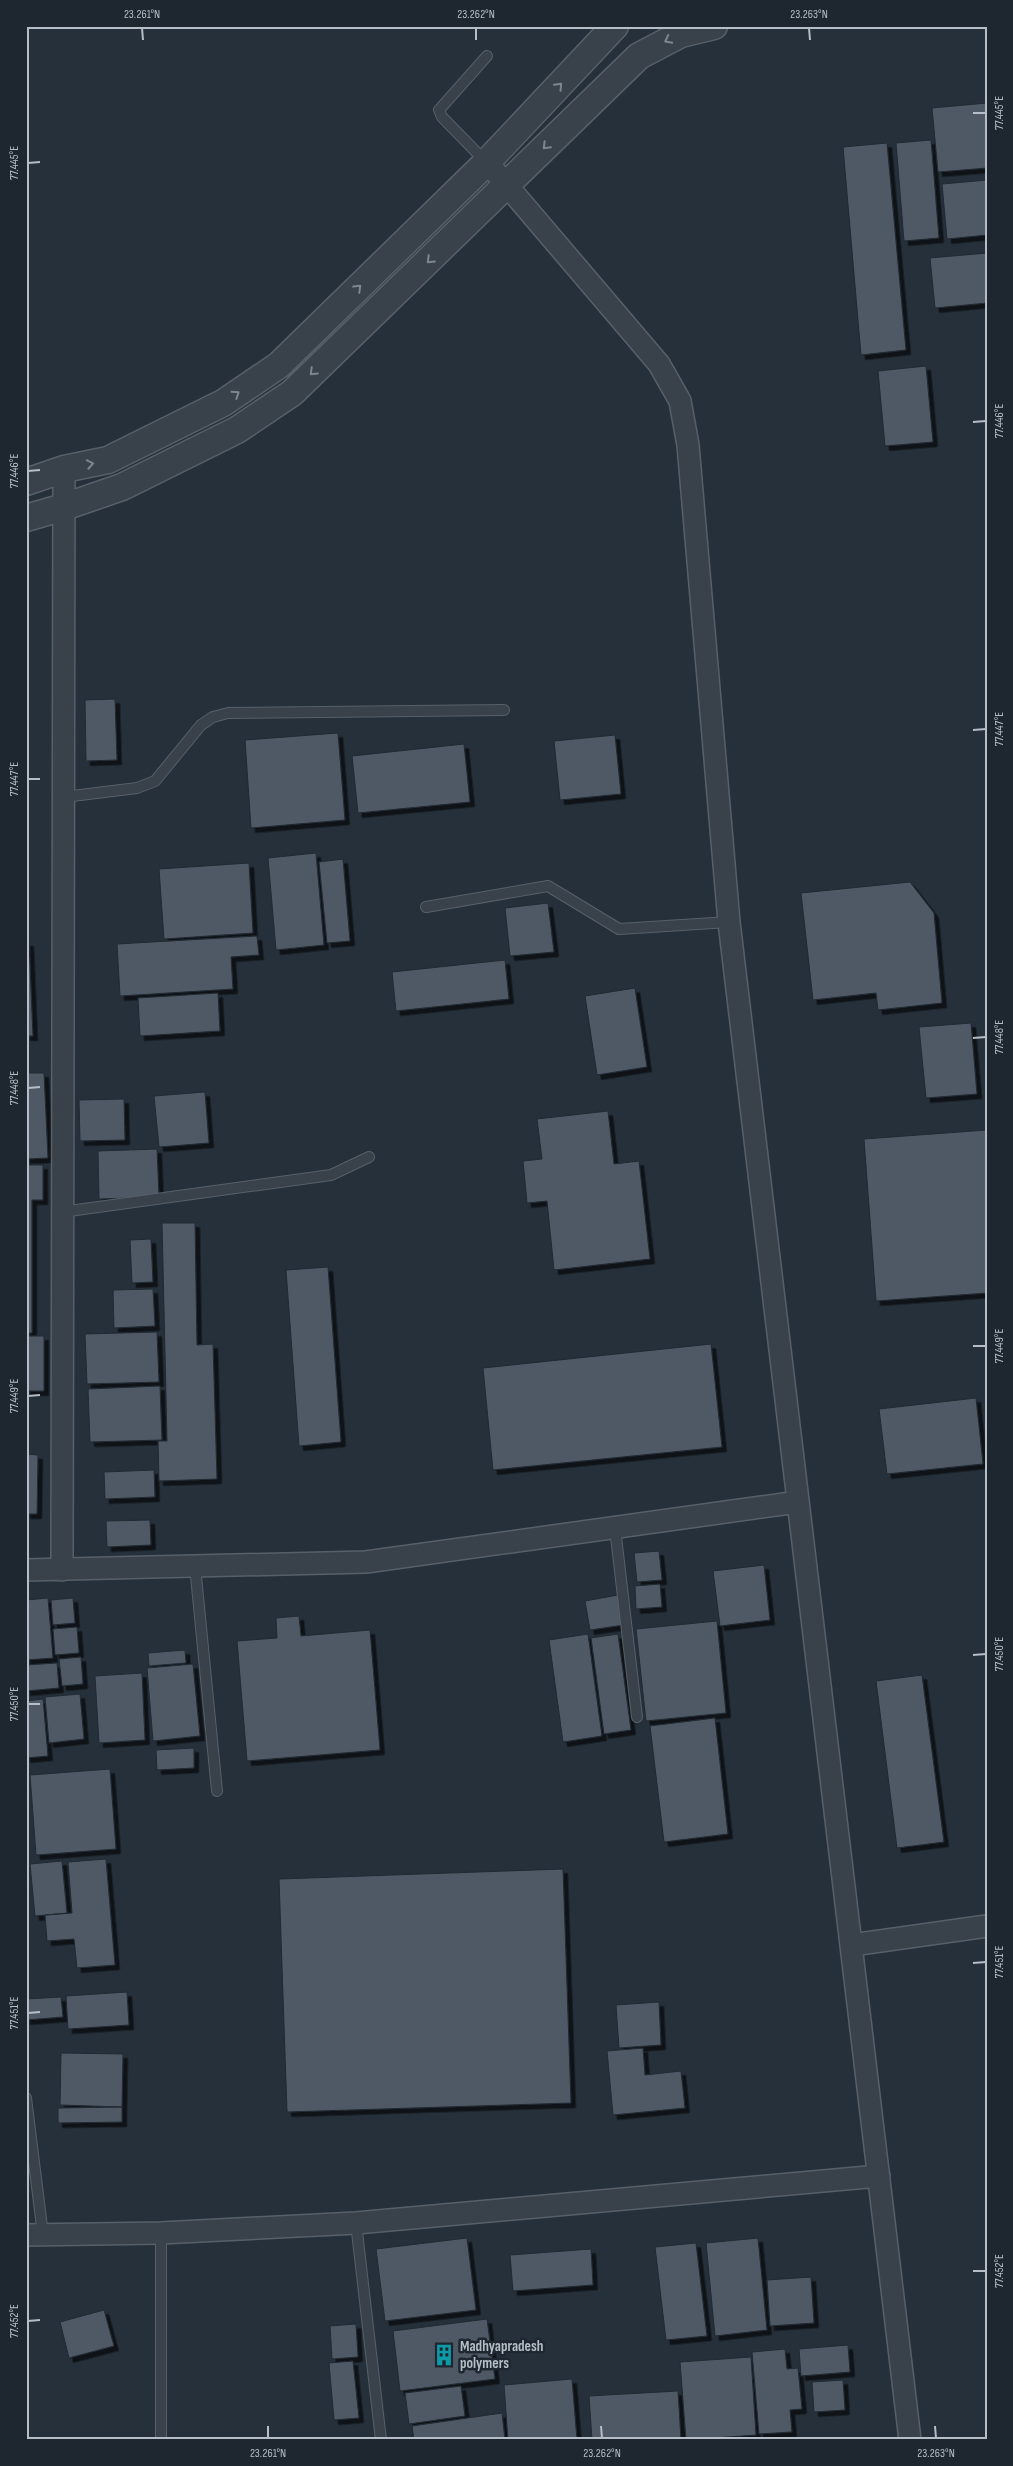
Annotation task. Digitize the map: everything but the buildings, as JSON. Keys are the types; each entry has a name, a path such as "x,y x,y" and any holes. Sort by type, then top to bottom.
{"street":[{"path":"26,482 64,469 108,460 223,403 279,365 487,162 615,26"},
{"path":"26,518 122,487 237,430 292,392 639,56 681,34 714,26"},
{"path":"487,162 508,184 659,364 680,402 688,445 728,922 910,2440"},
{"path":"62,1570 64,469"},
{"path":"26,1570 366,1562 798,1502"},
{"path":"852,1945 987,1926"},
{"path":"35,2235 161,2233 356,2223 879,2176"}],"lane":[{"path":"487,56 439,110 442,117 487,162"},
{"path":"64,797 137,788 155,781 201,725 213,717 228,713 504,710"},
{"path":"426,906 548,886 620,929 728,922"},
{"path":"62,1212 331,1175 370,1157"},
{"path":"616,1528 637,1717"},
{"path":"195,1566 218,1790"},
{"path":"26,2098 35,2235"},
{"path":"356,2223 381,2440"},
{"path":"161,2233 161,2440"}],"place":[{"name":"Madhyapradesh polymers","path":"444,2355"}]}
